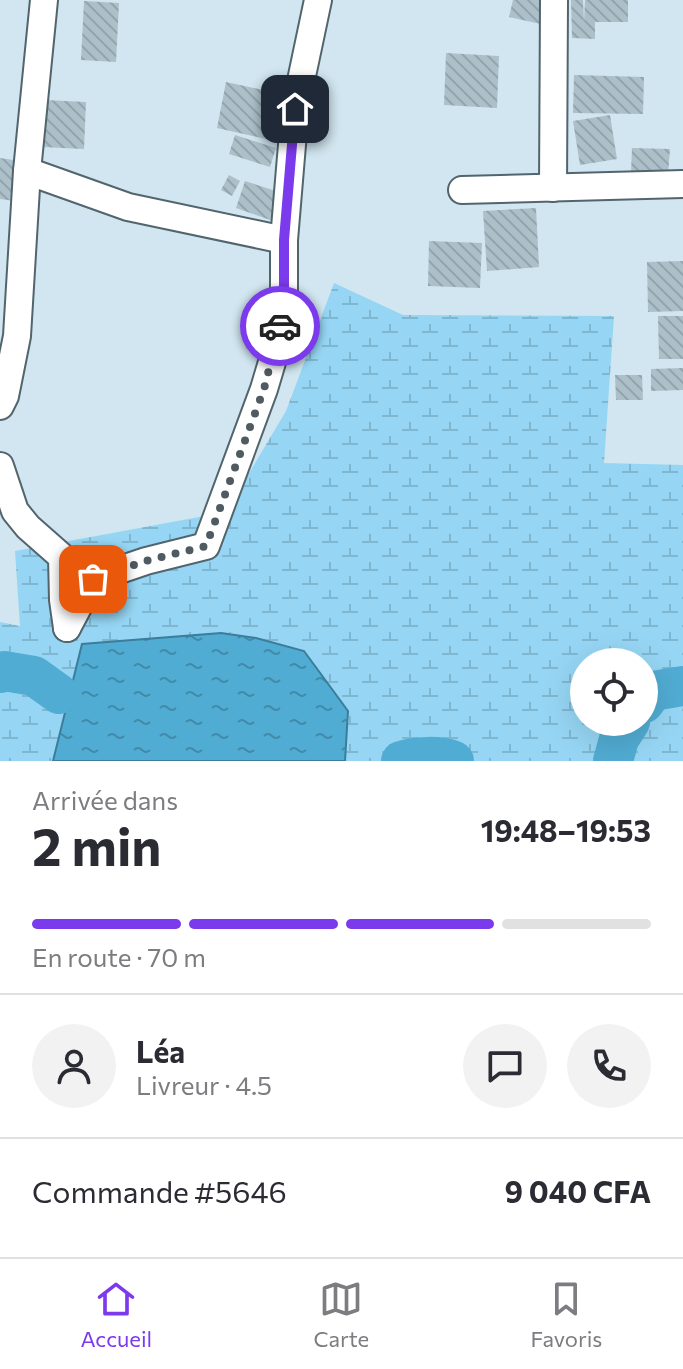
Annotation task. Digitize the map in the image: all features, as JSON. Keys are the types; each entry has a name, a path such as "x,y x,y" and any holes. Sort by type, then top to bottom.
{"street":[{"path":"0,406 5,396 17,336 27,171 44,0"},
{"path":"0,466 15,511 62,557 67,628 93,579 146,561 206,546 275,352 284,301 284,240 295,109 318,0"},
{"path":"553,188 554,0"},
{"path":"27,171 128,207 284,240"},
{"path":"462,190 683,184"}],"green space":[{"path":"334,283 403,315 614,316 604,463 683,465 683,761 345,761 348,711 256,638 221,633 82,644 53,761 0,761 0,622 20,626 15,551 226,512 286,411"}],"water":[{"path":"221,633 256,638 304,651 348,711 345,761 53,761 82,644"}],"building":[{"path":"513,0 550,0 545,25 509,17"},
{"path":"571,0 583,0 584,23 585,0 628,0 628,22 595,22 595,39 572,38"},
{"path":"84,1 119,3 116,62 81,60"},
{"path":"446,53 499,56 497,108 444,105"},
{"path":"574,75 644,77 643,114 573,113"},
{"path":"226,82 281,94 271,140 217,128"},
{"path":"44,100 86,102 84,149 42,147"},
{"path":"610,115 617,159 580,165 573,121"},
{"path":"235,135 276,148 270,167 229,154"},
{"path":"632,148 670,149 668,174 631,172"},
{"path":"0,158 27,162 22,202 0,199"},
{"path":"229,175 240,181 232,196 221,190"},
{"path":"245,181 282,193 273,221 236,208"},
{"path":"536,208 539,267 487,271 483,211"},
{"path":"429,241 482,243 480,288 428,286"},
{"path":"683,261 683,311 648,312 647,262"},
{"path":"658,316 683,316 683,359 659,359"},
{"path":"683,368 683,390 651,391 651,369"},
{"path":"615,375 642,375 643,400 616,400"}],"waterway":[{"path":"0,673 34,676 59,694"},
{"path":"658,690 683,686"},
{"path":"613,761 621,736"},
{"path":"401,761 428,757 454,761"}],"way so far":[{"path":"93,579 146,561 206,546 264,389 280,326"}],"route":[{"path":"280,326 295,109"}]}
